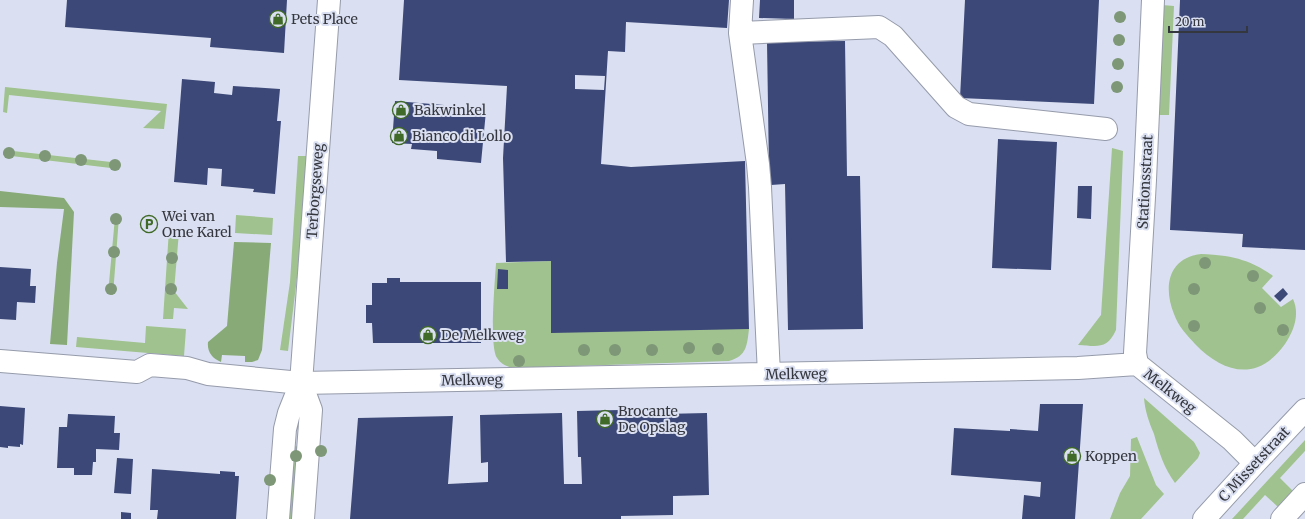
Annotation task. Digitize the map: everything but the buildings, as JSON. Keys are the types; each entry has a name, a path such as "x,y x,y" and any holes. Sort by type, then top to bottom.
{"street":[{"name":"Terborgseweg","path":"278,519 285,429 289,413 302,382 329,0"},
{"path":"742,0 740,33 758,164 769,374"},
{"name":"Stationsstraat","path":"1137,364 1135,353 1153,0"},
{"path":"740,33 879,27 893,36 956,107 969,114 1106,129"},
{"path":"0,361 137,372 150,365 187,368 208,374 302,382"},
{"name":"Melkweg","path":"302,382 1078,368 1137,364 1232,440 1254,463"},
{"name":"Terborgseweg","path":"302,382 311,410 303,519"},
{"name":"C Missetstraat","path":"1204,519 1254,463 1305,410"},
{"path":"1282,519 1305,494"}],"green space":[{"path":"1162,5 1174,6 1169,115 1157,115"},
{"path":"5,87 167,104 164,129 143,128 161,111 9,95 7,113 3,112"},
{"path":"1112,148 1123,151 1116,330 1113,336 1105,344 1096,346 1078,345 1101,315"},
{"path":"4,150 120,163 119,169 3,155"},
{"path":"298,156 307,156 300,253 288,351 280,350 290,282"},
{"path":"0,191 64,198 74,212 67,345 50,344 57,263 64,209 0,207"},
{"path":"236,215 273,218 272,235 235,233"},
{"path":"115,217 119,217 113,295 108,294"},
{"path":"169,230 179,232 174,291 188,309 174,308 173,319 163,319"},
{"path":"234,242 271,243 262,350 258,360 252,362 245,362 245,356 222,355 221,362 213,357 208,349 208,342 227,326"},
{"path":"1201,254 1221,255 1239,259 1256,266 1273,276 1262,288 1281,307 1293,299 1296,316 1291,334 1275,356 1264,364 1252,369 1241,370 1218,362 1195,344 1178,322 1174,314 1169,294 1171,275 1181,261"},
{"path":"551,261 749,329 747,345 743,353 735,359 729,361 512,368 506,366 497,358 493,341 496,263"},
{"path":"146,326 186,329 184,356 76,347 77,337 145,343"},
{"path":"1144,398 1194,442 1200,453 1198,458 1175,483 1165,466 1160,453 1145,407"},
{"path":"1137,437 1156,485 1164,494 1141,519 1110,519 1120,493 1130,476 1131,439"},
{"path":"1305,440 1305,451 1280,478 1293,491 1278,507 1265,495 1243,519 1232,519"},
{"path":"291,446 305,447 298,519 285,519"}],"place":[{"name":"Pets Place","path":"278,19"},
{"name":"Bakwinkel","path":"401,110"},
{"name":"Bianco di Lollo","path":"399,136"},
{"name":"Wei van Ome Karel","path":"149,224"},
{"name":"De Melkweg","path":"428,335"},
{"name":"Brocante De Opslag","path":"605,419"},
{"name":"Koppen","path":"1072,456"}]}
